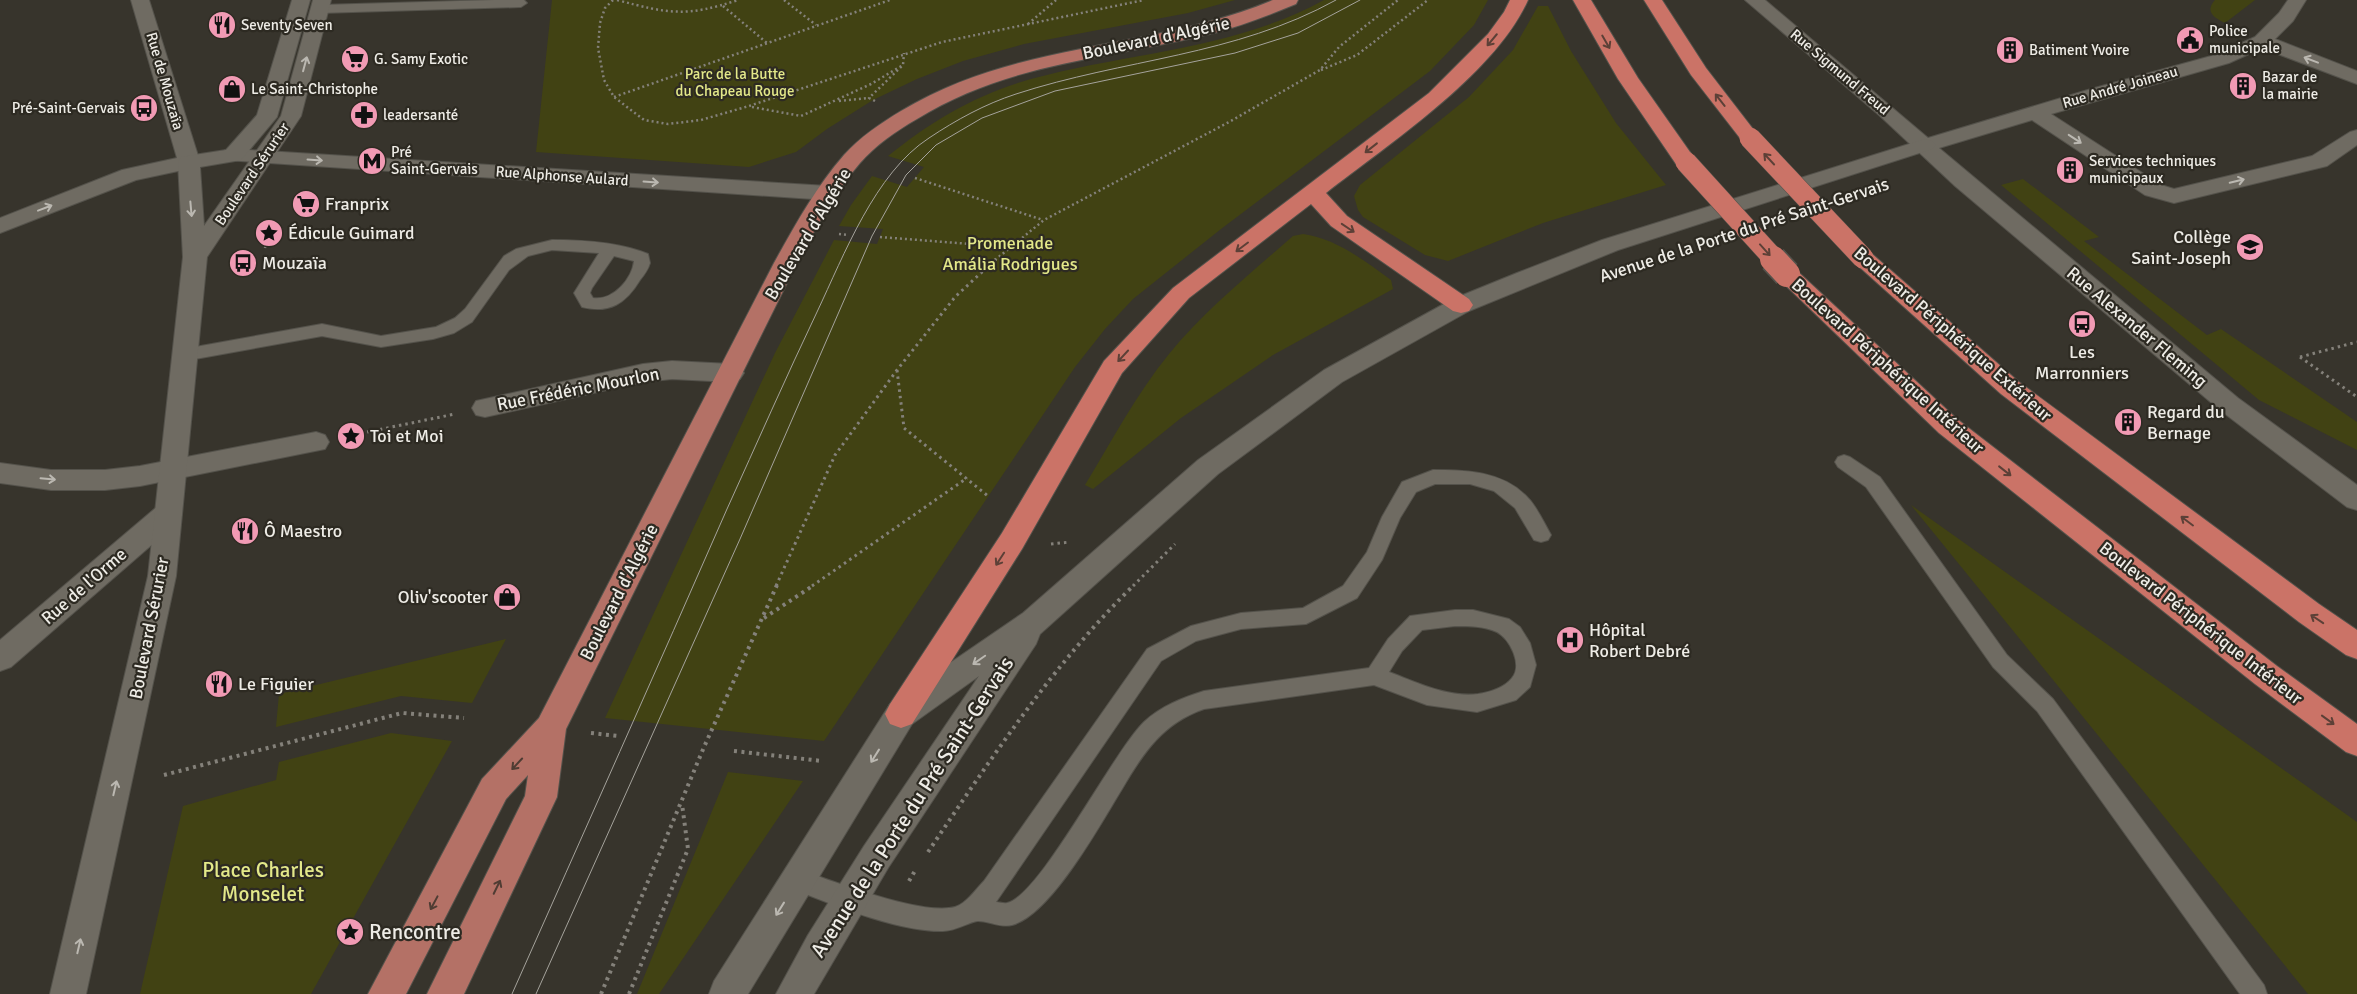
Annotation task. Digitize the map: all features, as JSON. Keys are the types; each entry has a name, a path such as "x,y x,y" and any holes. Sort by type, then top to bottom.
{"highway":[{"path":"900,714 1012,541 1113,367 1181,293 1314,193 1436,97 1472,63 1494,38 1520,0"},
{"name":"Boulevard Périphérique Intérieur","path":"1582,0 1628,79 1686,162 1787,274 1948,426 2266,675 2357,742"},
{"name":"Boulevard Périphérique Extérieur","path":"1653,0 1698,71 1750,138 1863,258 2010,388 2309,613 2357,646"},
{"path":"1314,193 1339,221 1461,306"}],"main road":[{"name":"Boulevard d'Algérie","path":"386,994 494,789 550,728 777,281 828,193 853,158 875,138 959,88 1021,66 1176,36 1229,23 1289,0"},
{"name":"Boulevard d'Algérie","path":"445,994 541,796 550,728"}],"street":[{"name":"Rue de Mouzaïa","path":"140,0 156,42 178,128 189,162"},
{"name":"Boulevard Sérurier","path":"233,154 267,117 301,0"},
{"name":"Rue Sigmund Freud","path":"1754,0 1925,145"},
{"name":"Rue André Joineau","path":"1925,145 2222,59 2262,41 2286,17 2297,0"},
{"name":"Boulevard Sérurier","path":"195,256 292,116 321,5"},
{"path":"2262,41 2357,78"},
{"path":"2034,112 2153,190 2174,196 2319,162 2357,136"},
{"name":"Avenue de la Porte du Pré Saint-Gervais","path":"727,994 900,714 1034,622 1216,461 1333,376 1461,306 1525,278 1610,245 1925,145"},
{"name":"Rue Alexander Fleming","path":"1925,145 1978,194 2229,404 2353,495"},
{"name":"Rue Alphonse Aulard","path":"0,226 130,175 233,154 828,193"},
{"name":"Boulevard Sérurier","path":"68,994 162,576 195,256 189,162"},
{"name":"Rue Frédéric Mourlon","path":"485,408 643,374 672,370 731,373"},
{"path":"0,473 51,480 105,480 316,442"},
{"name":"Rue de l'Orme","path":"4,649 168,514"},
{"name":"Avenue de la Porte du Pré Saint-Gervais","path":"794,994 925,781 1034,622"}],"lane":[{"path":"321,5 521,3"},
{"path":"184,355 322,330 338,330 373,341 385,342 446,330 461,323 471,315 509,260 527,248 542,244 609,251"},
{"path":"1844,462 1873,482 2000,661 2046,705 2255,994"},
{"path":"798,880 851,899 933,920 957,918 972,908 992,888 1154,655 1191,634 1233,623 1306,616 1350,592 1375,555 1391,518 1409,487 1433,477 1470,477 1500,486 1522,503 1542,535"},
{"path":"972,908 1010,914 1026,907 1046,885 1136,746 1152,728 1167,716 1186,706 1204,700 1375,676 1427,696 1453,702 1477,702 1509,694 1523,680 1526,665 1523,649 1513,633 1502,626 1474,618 1455,618 1417,622 1395,645 1375,676"}],"path":[{"path":"613,0 605,8 600,23 598,48 604,80 614,97 644,120 668,124 701,120 749,106 904,53 942,42 1144,0"},
{"path":"617,0 654,10 674,12 707,10 738,0"},
{"path":"784,0 817,26"},
{"path":"614,97 890,0"},
{"path":"1028,24 1056,0"},
{"path":"1123,0 1123,5"},
{"path":"1320,70 1339,46 1398,0"},
{"path":"601,994 704,747 764,618 836,455 898,370 956,297 1009,246 1044,220 1229,122 1320,70 1357,55 1428,0"},
{"path":"722,5 767,43"},
{"path":"868,98 903,65 904,53"},
{"path":"749,106 801,116 836,101 903,65"},
{"path":"836,101 868,98 880,103"},
{"path":"915,178 1044,220"},
{"path":"265,248 269,230"},
{"path":"880,237 1009,246"},
{"path":"2357,342 2300,357 2357,397"},
{"path":"898,370 904,428 988,496"},
{"path":"344,436 452,415"},
{"path":"764,618 872,547 967,478"},
{"name":"Avenue de la Porte du Pré Saint-Gervais","path":"922,860 986,764 1062,666 1113,607 1174,547 1176,539"},
{"path":"164,775 402,713 464,718"},
{"path":"591,733 618,736"},
{"path":"734,751 822,761"},
{"path":"629,994 688,849 682,802"}],"green space":[{"name":"Parc de la Butte du Chapeau Rouge","path":"552,0 1235,0 1188,13 1024,44 963,61 917,79 873,100 827,129 796,152 749,167 536,152"},
{"name":"Promenade Amália Rodrigues","path":"1324,0 1488,0 1474,25 1430,71 1221,229 1133,299 1105,329 1075,367 824,741 605,718 775,353 834,240 877,244 883,229 839,226 851,205 872,176 907,187 924,167 888,156 921,131 955,110 1011,85 1068,70 1180,48 1254,30 1289,17"},
{"path":"2215,0 2255,0 2225,23 2212,14 2211,8"},
{"path":"1538,6 1548,6 1571,51 1616,123 1666,185 1543,223 1448,261 1425,255 1363,217 1358,210 1354,196 1360,185 1469,97 1513,50"},
{"path":"2023,179 2099,237 2084,241 2207,335 2221,329 2357,422 2357,450 2259,400 2001,185"},
{"path":"1303,234 1327,240 1349,251 1391,280 1393,289 1273,355 1181,418 1093,489 1085,485 1146,385 1169,354 1228,293 1293,236"},
{"path":"1911,505 2357,822 2357,994 2308,994"},
{"path":"506,639 472,703 401,696 276,727 279,694"},
{"name":"Place Charles Monselet","path":"391,733 452,741 311,994 140,994 183,806 276,780 279,762"},
{"path":"728,772 803,781 659,994 637,994"}],"tram line":[{"path":"512,994 794,361 850,241 877,193 893,172 910,153 929,138 971,113 1004,98 1056,82 1219,45 1298,19 1336,0"},
{"path":"536,994 740,539 872,236 906,175 936,145 982,118 1055,91 1235,53 1298,33 1360,0"}],"place":[{"name":"Seventy Seven","path":"222,25"},
{"name":"Police municipale","path":"2190,40"},
{"name":"Batiment Yvoire","path":"2010,50"},
{"name":"G. Samy Exotic","path":"355,59"},
{"name":"Bazar de la mairie","path":"2243,86"},
{"name":"Le Saint-Christophe","path":"232,89"},
{"name":"Pré-Saint-Gervais","path":"144,108"},
{"name":"leadersanté","path":"364,115"},
{"name":"Pré Saint-Gervais","path":"372,161"},
{"name":"Services techniques municipaux","path":"2070,170"},
{"name":"Franprix","path":"306,204"},
{"name":"Édicule Guimard","path":"269,233"},
{"name":"Collège Saint-Joseph","path":"2250,247"},
{"name":"Mouzaïa","path":"243,263"},
{"name":"Les Marronniers","path":"2082,324"},
{"name":"Regard du Bernage","path":"2128,422"},
{"name":"Toi et Moi","path":"351,436"},
{"name":"Ô Maestro","path":"245,531"},
{"name":"Oliv'scooter","path":"507,597"},
{"name":"Hôpital Robert Debré","path":"1570,640"},
{"name":"Le Figuier","path":"219,684"},
{"name":"Rencontre","path":"350,932"}]}
